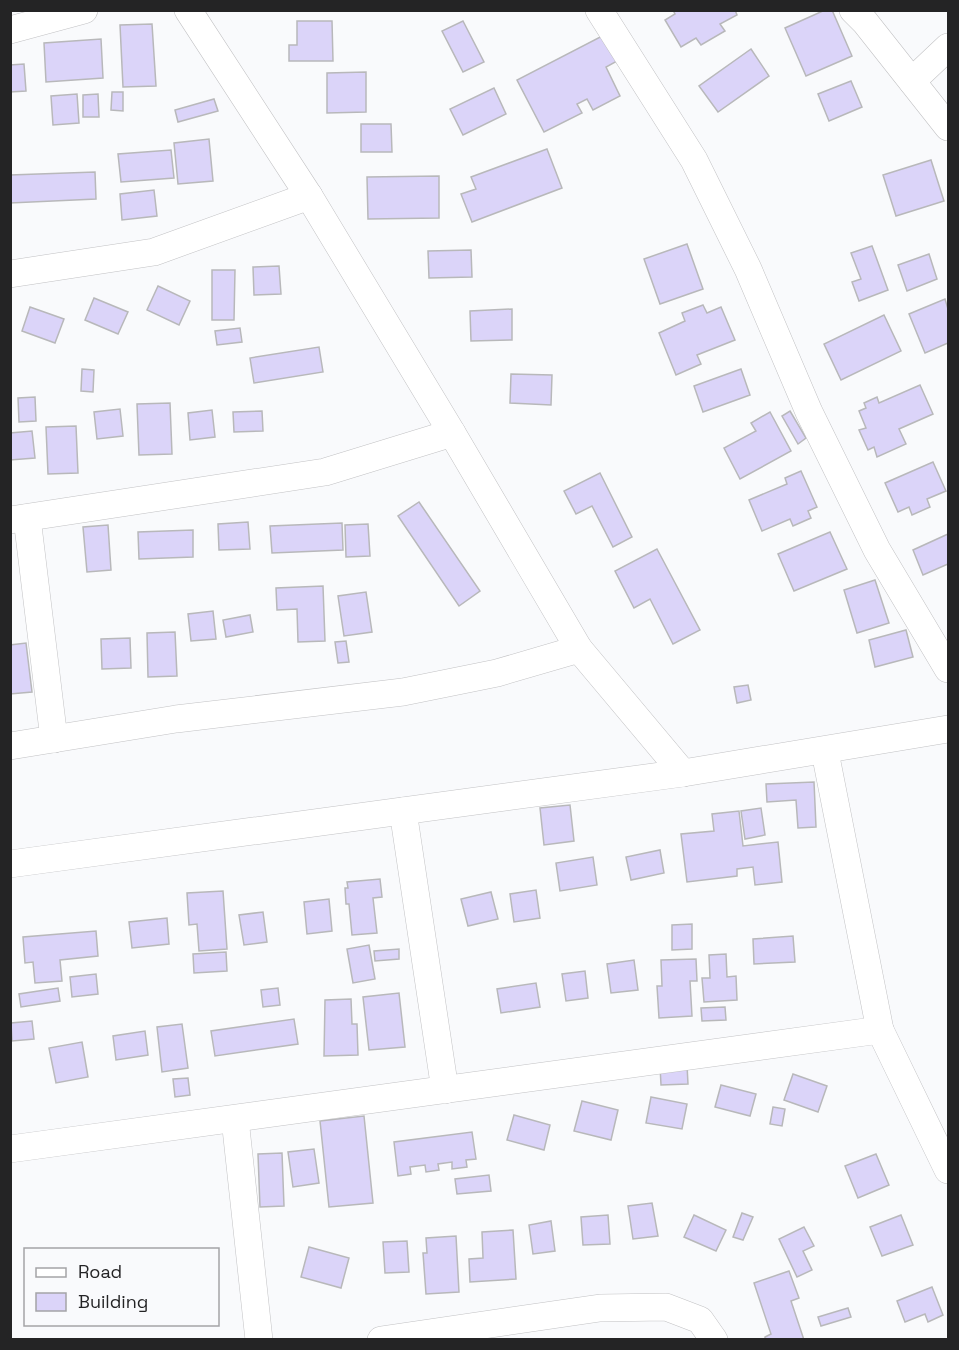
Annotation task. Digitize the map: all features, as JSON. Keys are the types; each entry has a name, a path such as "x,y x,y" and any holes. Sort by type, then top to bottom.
{"street":[{"path":"10,30 84,10"},
{"path":"188,10 309,196 579,649 683,773"},
{"path":"599,10 694,160 748,269 809,412 872,540 948,669"},
{"path":"853,10 948,127"},
{"path":"912,81 948,47"},
{"path":"10,274 154,252 309,196"},
{"path":"54,738 19,519 325,472 452,433"},
{"path":"10,746 176,719 404,692 497,673 579,649"},
{"path":"10,864 683,773 825,752 897,736 948,729"},
{"path":"825,752 880,1030 948,1170"},
{"path":"404,811 445,1090"},
{"path":"10,1149 880,1030"},
{"path":"235,1119 260,1340"},
{"path":"381,1340 600,1308 666,1307 700,1320 714,1340"}],"building":[{"path":"673,10 735,10 737,15 720,24 725,31 701,45 696,38 681,47 665,20 675,14"},
{"path":"825,10 832,10 852,56 806,76 785,28"},
{"path":"297,21 332,21 333,61 289,61 289,45 297,45"},
{"path":"463,21 484,62 463,72 442,31"},
{"path":"152,24 156,86 123,87 120,25"},
{"path":"606,34 619,60 606,67 620,96 593,110 587,99 577,104 582,113 544,132 517,80"},
{"path":"101,39 103,78 46,82 44,43"},
{"path":"751,49 769,76 718,112 699,86"},
{"path":"24,64 26,91 10,92 10,65"},
{"path":"366,72 366,112 327,113 327,73"},
{"path":"851,81 862,107 829,121 818,94"},
{"path":"494,88 506,114 463,135 450,109"},
{"path":"112,92 123,92 123,111 111,110"},
{"path":"77,94 79,123 53,125 51,96"},
{"path":"98,94 99,117 83,117 83,95"},
{"path":"214,99 218,111 178,122 175,110"},
{"path":"361,124 391,124 392,152 361,152"},
{"path":"209,139 213,181 178,184 174,143"},
{"path":"547,149 562,188 472,222 461,194 476,189 471,177"},
{"path":"171,150 174,178 121,182 118,154"},
{"path":"931,160 944,201 896,216 883,175"},
{"path":"95,172 96,199 10,203 10,175"},
{"path":"439,176 439,218 368,219 367,177"},
{"path":"154,190 157,216 122,220 120,194"},
{"path":"687,244 703,289 660,304 644,259"},
{"path":"872,246 888,290 859,301 852,282 861,279 851,253"},
{"path":"471,250 472,277 429,278 428,251"},
{"path":"929,254 937,279 907,291 898,265"},
{"path":"279,266 281,294 254,295 253,267"},
{"path":"212,270 235,270 234,320 212,320"},
{"path":"158,286 190,301 179,325 147,310"},
{"path":"94,298 128,312 118,334 85,320"},
{"path":"945,299 948,309 948,343 925,353 909,314"},
{"path":"703,305 707,313 721,307 735,340 697,355 701,364 676,375 659,333 685,321 682,313"},
{"path":"30,307 64,319 55,343 22,331"},
{"path":"512,309 512,340 471,341 470,311"},
{"path":"884,315 901,351 841,380 824,344"},
{"path":"240,328 242,342 217,345 215,331"},
{"path":"319,347 323,372 254,383 250,358"},
{"path":"82,369 94,370 93,392 81,391"},
{"path":"741,369 750,395 703,412 694,386"},
{"path":"511,374 552,375 551,405 510,403"},
{"path":"920,385 933,414 899,429 906,444 877,457 874,447 868,450 859,430 866,428 859,411 866,408 864,403 877,397 879,403"},
{"path":"35,397 36,421 19,422 18,398"},
{"path":"170,403 172,454 139,455 137,404"},
{"path":"120,409 123,436 97,439 94,412"},
{"path":"212,410 215,437 190,440 188,413"},
{"path":"262,411 263,431 234,432 233,412"},
{"path":"790,411 806,438 798,444 782,416"},
{"path":"770,412 791,451 740,479 724,448 756,431 751,423"},
{"path":"76,426 78,473 48,474 46,427"},
{"path":"32,431 35,458 10,460 10,433"},
{"path":"933,462 946,491 927,499 930,507 912,515 909,507 898,512 885,483"},
{"path":"801,471 817,507 808,511 811,518 793,526 790,519 762,531 749,500 787,484 785,478"},
{"path":"600,473 632,537 613,547 592,506 576,514 564,491"},
{"path":"419,502 480,591 459,606 398,516"},
{"path":"248,522 250,549 219,550 218,524"},
{"path":"342,523 343,550 272,553 270,526"},
{"path":"368,524 370,556 346,557 345,525"},
{"path":"108,525 111,570 87,572 83,527"},
{"path":"193,530 193,557 139,559 138,532"},
{"path":"830,532 847,569 794,591 778,554"},
{"path":"948,534 948,564 923,575 913,550"},
{"path":"657,549 700,630 673,644 650,599 634,608 615,571"},
{"path":"875,580 889,623 857,633 844,590"},
{"path":"323,586 325,641 298,642 297,609 277,610 276,588"},
{"path":"366,592 372,632 344,636 338,596"},
{"path":"213,611 216,639 191,641 188,614"},
{"path":"250,615 253,632 226,637 223,620"},
{"path":"906,630 913,657 875,667 869,640"},
{"path":"175,632 177,676 148,677 147,633"},
{"path":"130,638 131,668 102,669 101,639"},
{"path":"346,641 349,662 338,663 335,642"},
{"path":"26,643 32,692 10,694 10,645"},
{"path":"748,685 751,700 737,703 734,687"},
{"path":"814,782 816,827 798,828 796,800 767,802 766,784"},
{"path":"570,805 574,841 544,845 540,808"},
{"path":"761,808 765,835 745,839 741,811"},
{"path":"739,811 743,846 778,842 782,882 755,885 753,867 737,869 737,876 687,882 681,834 714,831 712,814"},
{"path":"660,850 664,873 631,880 626,857"},
{"path":"593,857 597,885 560,891 556,863"},
{"path":"380,879 382,897 373,898 377,933 352,935 349,904 346,904 347,882"},
{"path":"536,890 540,918 514,922 510,894"},
{"path":"223,891 227,949 199,951 197,924 189,925 187,893"},
{"path":"491,892 498,919 468,926 461,899"},
{"path":"329,899 332,931 307,934 304,902"},
{"path":"263,912 267,942 244,945 239,915"},
{"path":"167,918 169,944 132,948 129,922"},
{"path":"692,924 692,949 672,950 672,925"},
{"path":"96,931 98,956 60,960 62,981 35,983 33,962 25,963 23,937"},
{"path":"793,936 795,962 754,964 753,939"},
{"path":"369,945 375,979 353,983 347,949"},
{"path":"399,949 399,959 375,961 374,951"},
{"path":"226,952 227,971 194,973 193,954"},
{"path":"726,954 727,977 736,976 737,1000 704,1002 702,978 710,978 709,955"},
{"path":"696,959 697,981 690,981 692,1016 659,1018 657,986 662,986 661,960"},
{"path":"634,960 638,990 611,993 607,964"},
{"path":"585,971 588,998 566,1001 562,974"},
{"path":"96,974 98,994 72,997 70,977"},
{"path":"536,983 540,1007 501,1013 497,989"},
{"path":"58,988 60,1001 21,1007 19,994"},
{"path":"278,988 280,1005 263,1007 261,990"},
{"path":"399,993 405,1047 369,1050 363,997"},
{"path":"351,999 352,1024 357,1024 358,1055 324,1056 325,1000"},
{"path":"725,1007 726,1020 702,1021 701,1008"},
{"path":"294,1019 298,1044 215,1056 211,1031"},
{"path":"32,1021 34,1039 12,1041 11,1023"},
{"path":"182,1024 188,1068 162,1072 157,1027"},
{"path":"145,1031 148,1055 116,1060 113,1036"},
{"path":"82,1042 88,1077 56,1083 49,1048"},
{"path":"687,1065 688,1084 661,1085 660,1066"},
{"path":"793,1074 827,1086 818,1112 784,1100"},
{"path":"188,1078 190,1095 175,1097 173,1079"},
{"path":"721,1085 756,1094 750,1116 715,1107"},
{"path":"651,1097 687,1104 682,1129 646,1123"},
{"path":"582,1101 618,1110 611,1140 574,1131"},
{"path":"773,1107 785,1109 782,1126 770,1124"},
{"path":"514,1115 550,1125 544,1150 507,1140"},
{"path":"364,1116 373,1203 329,1207 320,1121"},
{"path":"472,1132 476,1159 466,1160 467,1167 452,1169 452,1162 438,1164 439,1170 426,1172 425,1165 410,1167 411,1174 398,1176 394,1142"},
{"path":"314,1149 319,1183 293,1187 288,1152"},
{"path":"282,1153 284,1206 260,1207 258,1154"},
{"path":"876,1154 889,1185 858,1198 845,1166"},
{"path":"489,1175 491,1191 457,1194 455,1179"},
{"path":"652,1203 658,1236 633,1239 628,1206"},
{"path":"742,1213 753,1217 743,1240 733,1237"},
{"path":"608,1215 610,1244 583,1245 581,1217"},
{"path":"694,1215 726,1230 716,1251 684,1237"},
{"path":"901,1215 913,1245 882,1256 870,1227"},
{"path":"551,1221 555,1251 533,1254 529,1225"},
{"path":"804,1227 814,1246 803,1251 812,1270 797,1277 779,1239"},
{"path":"513,1230 516,1279 470,1282 469,1259 483,1258 482,1232"},
{"path":"456,1236 459,1292 426,1294 423,1253 427,1253 426,1238"},
{"path":"407,1241 409,1272 385,1273 383,1242"},
{"path":"309,1247 349,1258 341,1288 301,1277"},
{"path":"789,1271 799,1298 791,1301 804,1340 765,1340 765,1337 771,1334 754,1283"},
{"path":"932,1287 943,1315 928,1322 925,1314 905,1322 897,1301"},
{"path":"848,1308 851,1317 821,1326 818,1317"}]}
